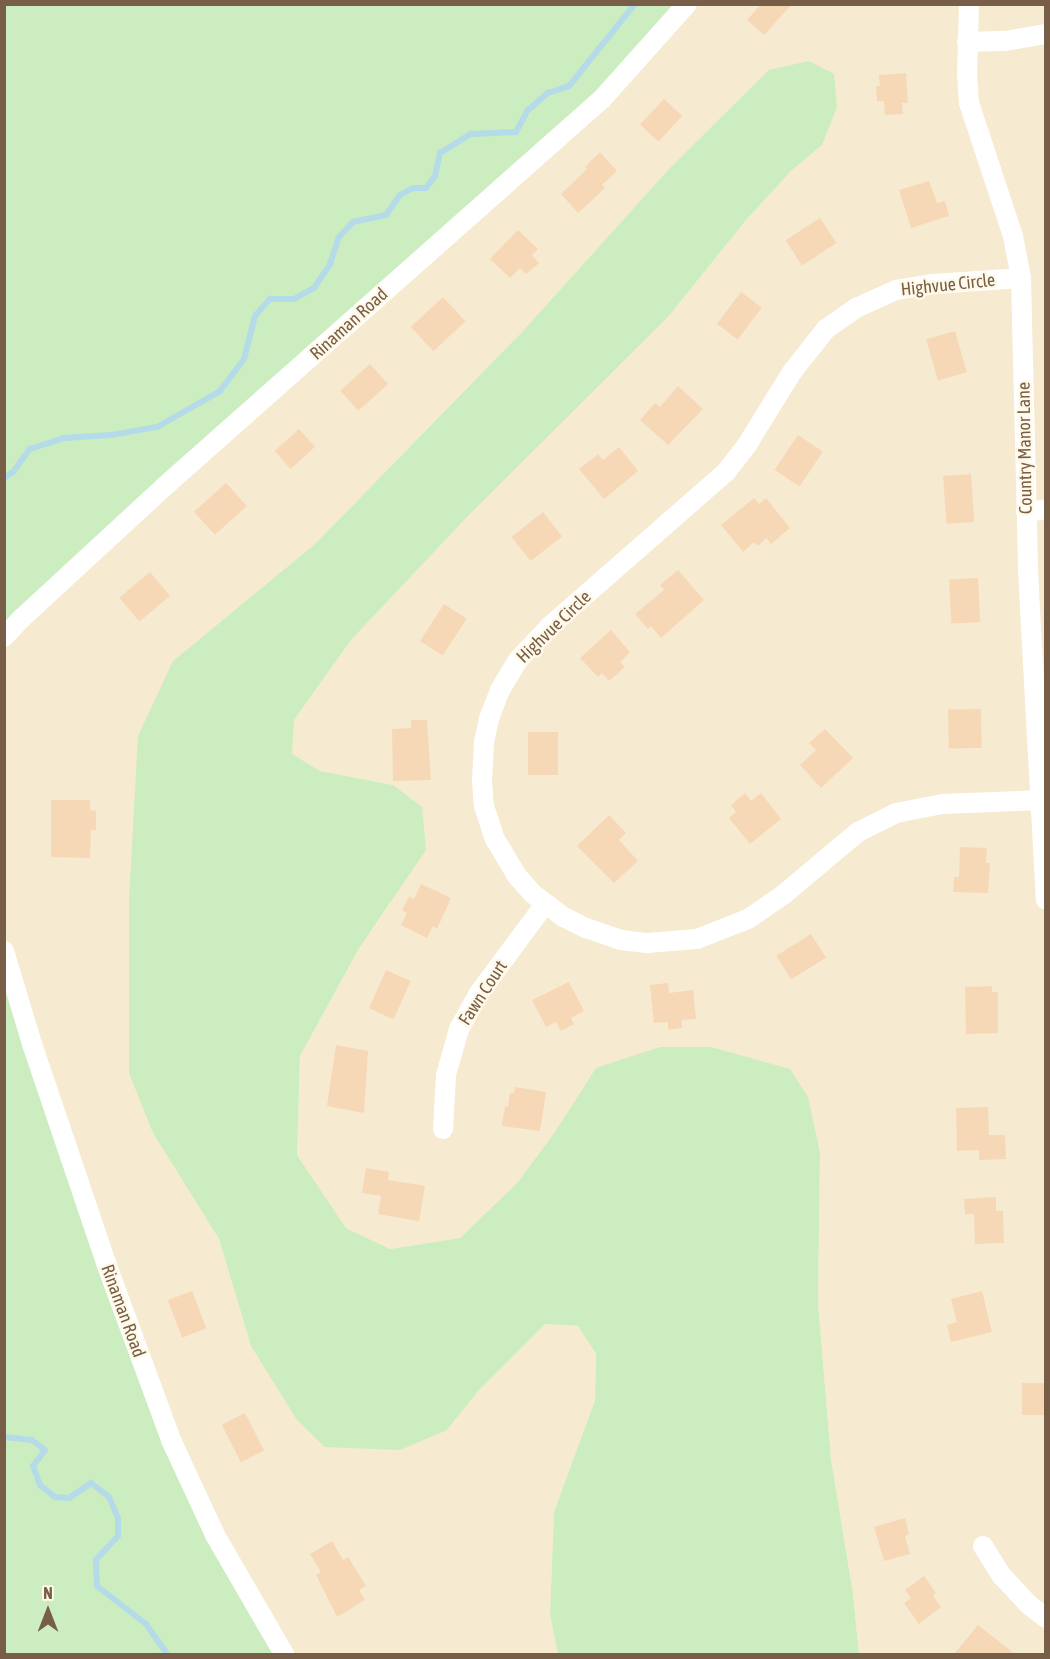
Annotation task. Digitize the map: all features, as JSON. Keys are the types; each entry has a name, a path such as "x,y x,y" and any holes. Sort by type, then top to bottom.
{"street":[{"name":"Rinaman Road","path":"4,637 165,486 586,113 687,4"},
{"name":"Country Manor Lane","path":"969,4 967,42 969,103 1013,236 1021,278 1036,511 1040,800 1046,900"},
{"path":"967,42 1005,41 1046,34"},
{"name":"Highvue Circle","path":"1021,278 905,287 873,299 834,322 805,353 747,445 726,472 549,627 518,660 500,690 486,730 482,767 483,796 488,819 501,850 518,876 545,904 586,928 621,940 659,943 697,939 729,929 755,915 858,832 884,818 909,809 942,804 1040,800"},
{"name":"Fawn Court","path":"443,1129 446,1075 459,1029 480,993 545,904"},
{"name":"Rinaman Road","path":"4,951 32,1044 106,1263 171,1440 215,1535 284,1654"},
{"path":"983,1545 1002,1576 1028,1604 1046,1618"}],"shaded area":[{"path":"687,5 1045,5 1045,1654 859,1654 853,1594 831,1459 818,1302 820,1153 711,1047 557,1129 518,1182 460,1238 390,1249 346,1228 297,1155 300,1056 358,950 390,904 393,785 320,771 291,754 294,720 351,640 468,516 668,317 746,220 791,171 822,145 669,169 522,332 315,544 173,661 129,901 153,1133 219,1239 251,1346 447,1430 479,1390 545,1324 578,1326 596,1354 595,1400 554,1512 550,1615 558,1654 284,1654 185,1473 5,951 5,637"}],"green space":[{"path":"5,5 687,5 661,35 5,637"},
{"path":"809,61 834,74 837,107 822,145 791,171 746,220 668,317 468,516 351,640 294,720 292,754 320,771 393,785 422,807 426,850 358,950 300,1056 297,1155 346,1228 390,1249 460,1238 518,1182 557,1129 596,1068 660,1047 711,1047 790,1069 808,1097 820,1153 818,1302 831,1459 853,1594 859,1654 558,1654 550,1615 554,1512 595,1400 596,1354 578,1326 545,1324 479,1390 447,1430 400,1450 325,1447 297,1420 251,1346 219,1239 153,1133 129,1073 129,901 138,736 173,661 315,544 522,332 669,169 769,70"},
{"path":"4,951 148,1379 284,1654 5,1654"}],"building":[{"path":"761,4 792,4 764,35 747,20"},
{"path":"906,73 908,103 902,103 903,114 885,115 884,101 877,101 876,86 880,86 879,75"},
{"path":"664,99 682,116 658,142 640,125"},
{"path":"600,152 617,171 602,185 605,188 578,213 561,194 587,169 585,167"},
{"path":"929,181 937,203 945,201 949,216 911,228 899,190"},
{"path":"820,218 836,243 802,265 786,240"},
{"path":"518,230 538,249 532,255 539,263 526,274 520,268 510,278 490,259"},
{"path":"741,292 762,308 738,340 717,324"},
{"path":"443,297 466,321 433,351 411,327"},
{"path":"955,331 967,372 938,381 926,339"},
{"path":"370,364 388,384 358,411 340,391"},
{"path":"678,386 703,409 668,445 640,420 655,403 660,407"},
{"path":"299,429 315,447 291,469 274,451"},
{"path":"798,435 823,452 799,487 775,470"},
{"path":"619,447 638,471 604,499 579,469 598,454 603,460"},
{"path":"971,474 974,522 946,524 943,476"},
{"path":"226,483 247,506 215,535 194,512"},
{"path":"754,498 759,504 766,498 790,528 771,544 766,538 758,546 754,542 743,552 721,525"},
{"path":"543,512 562,536 531,561 511,537"},
{"path":"678,570 704,600 661,638 651,626 648,629 635,614 664,590 660,585"},
{"path":"150,572 170,596 139,621 119,598"},
{"path":"978,578 980,622 951,623 949,580"},
{"path":"444,604 467,619 443,656 420,641"},
{"path":"611,630 630,652 620,662 625,667 609,681 602,673 598,677 580,658"},
{"path":"981,709 982,748 949,749 948,710"},
{"path":"411,720 427,720 431,780 393,781 392,729 411,728"},
{"path":"825,729 853,758 821,788 800,765 816,750 809,743"},
{"path":"528,732 558,732 558,775 528,775"},
{"path":"745,793 751,801 761,793 781,819 750,844 729,818 736,812 731,805"},
{"path":"51,800 90,800 90,810 96,811 96,830 91,830 90,858 51,857"},
{"path":"609,815 626,833 619,840 638,861 614,883 577,846"},
{"path":"960,847 987,848 986,863 990,863 988,893 953,892 954,877 959,877"},
{"path":"421,884 451,898 437,929 433,926 427,938 401,925 407,913 402,910 409,897 414,899"},
{"path":"811,934 826,958 791,979 776,956"},
{"path":"386,970 411,981 394,1019 369,1008"},
{"path":"569,982 584,1011 571,1018 574,1024 561,1031 556,1022 546,1027 532,1000"},
{"path":"668,983 669,993 693,990 696,1019 682,1020 682,1028 668,1030 668,1022 654,1023 650,985"},
{"path":"992,986 992,992 998,992 998,1033 966,1034 965,987"},
{"path":"336,1045 368,1051 364,1113 327,1106"},
{"path":"515,1087 546,1092 540,1131 502,1126 505,1106 508,1107 510,1093 514,1093"},
{"path":"988,1107 989,1135 1005,1135 1006,1159 979,1160 979,1150 957,1151 956,1108"},
{"path":"366,1168 389,1172 388,1180 425,1186 419,1221 378,1214 381,1196 362,1193"},
{"path":"996,1197 996,1211 1003,1211 1004,1243 975,1244 974,1214 965,1214 964,1199"},
{"path":"192,1291 206,1328 182,1338 168,1300"},
{"path":"982,1291 992,1332 951,1342 947,1325 957,1322 951,1299"},
{"path":"1022,1383 1046,1383 1046,1415 1022,1415"},
{"path":"245,1413 264,1450 241,1462 222,1425"},
{"path":"905,1518 909,1534 905,1536 910,1554 884,1561 874,1527"},
{"path":"332,1541 343,1560 348,1557 366,1586 359,1590 365,1600 337,1617 316,1575 321,1572 310,1554"},
{"path":"924,1576 936,1593 933,1595 941,1607 919,1624 904,1603 911,1598 905,1590"},
{"path":"978,1625 1015,1654 954,1654"}],"waterway":[{"path":"4,478 13,472 30,449 64,438 111,435 157,427 220,391 244,359 255,316 270,299 294,299 314,288 330,264 339,237 353,222 386,215 400,195 413,188 426,188 435,176 440,153 471,134 516,132 527,111 548,93 569,86 635,4"},
{"path":"4,1437 32,1440 45,1450 33,1466 40,1485 55,1497 69,1498 91,1483 109,1497 118,1518 118,1536 96,1560 97,1586 146,1624 167,1654"}]}
